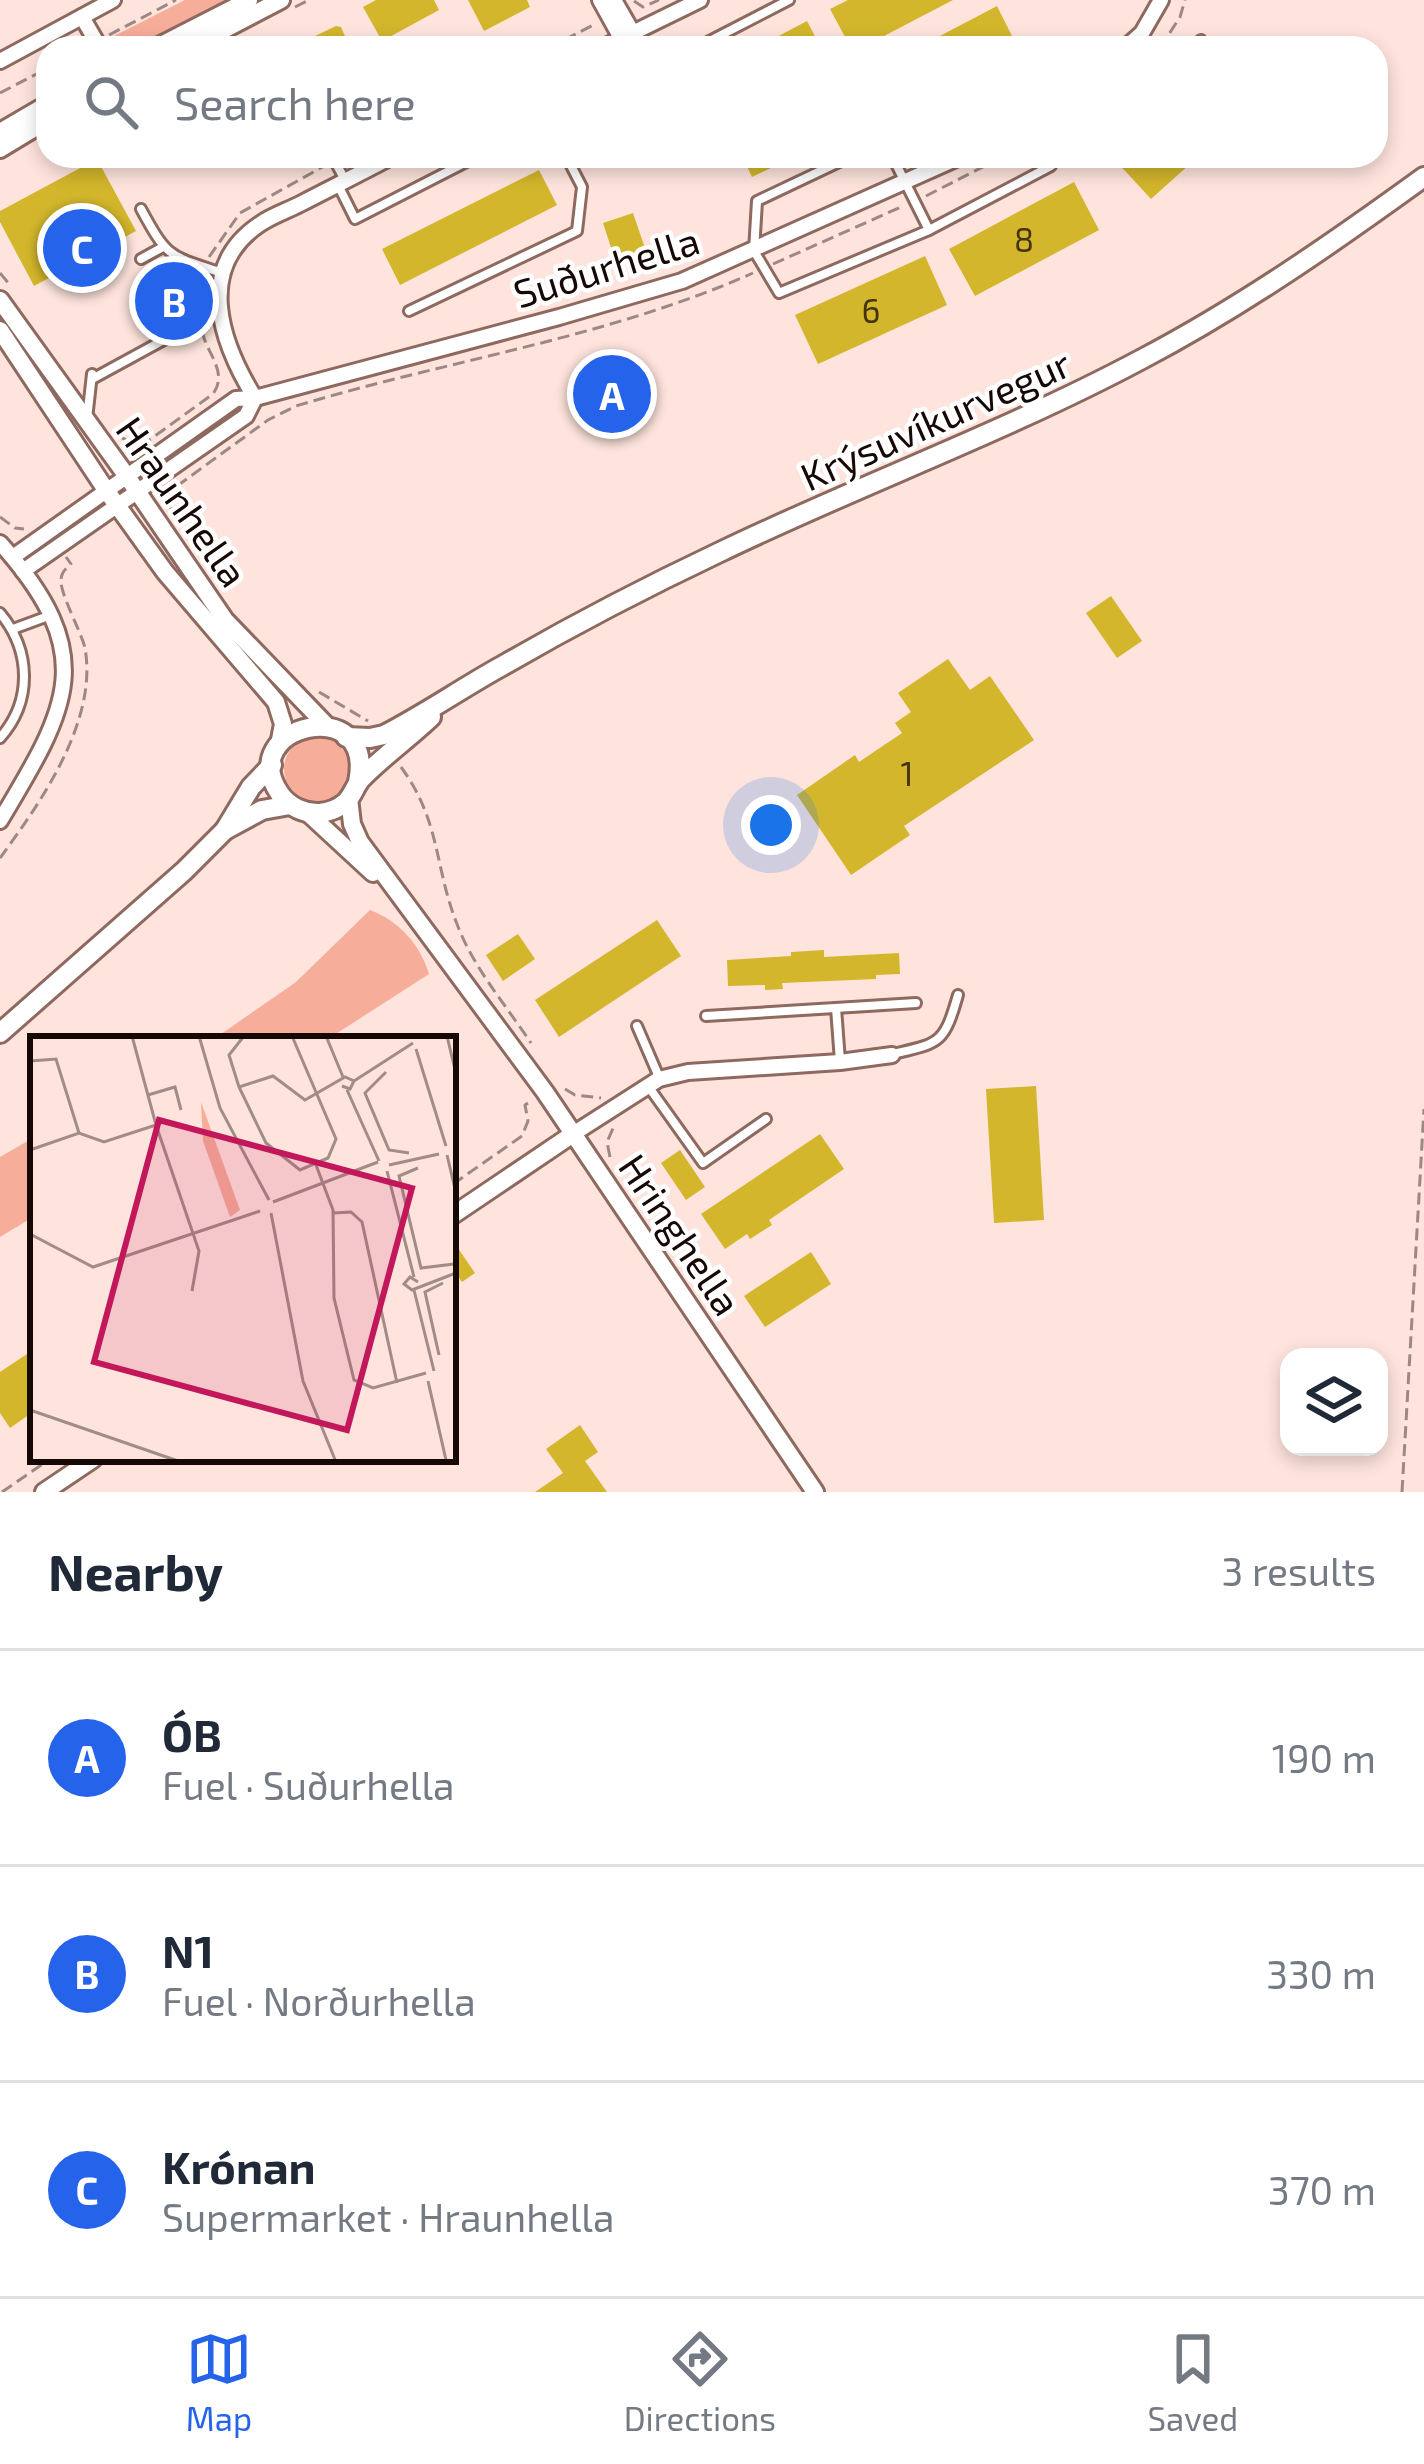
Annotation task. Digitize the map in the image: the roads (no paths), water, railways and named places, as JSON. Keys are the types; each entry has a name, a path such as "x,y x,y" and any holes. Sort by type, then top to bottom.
{"main road":[{"name":"Krýsuvíkurvegur","path":"346,737 381,736 543,643 680,572 1045,408 1140,360 1220,316 1424,177"},
{"name":"Krýsuvíkurvegur","path":"354,790 457,694"},
{"path":"0,1033 225,830 291,733 327,726 346,737 359,758 354,790 331,811 262,810 225,830"},
{"path":"272,765 276,788 299,808"}],"street":[{"path":"47,36 113,0"},
{"path":"178,36 249,0"},
{"path":"212,36 281,0"},
{"path":"600,0 627,36"},
{"path":"614,0 627,36"},
{"path":"627,36 700,0"},
{"path":"1139,36 1161,0"},
{"path":"82,17 93,36"},
{"path":"0,61 36,42"},
{"path":"0,132 36,111"},
{"path":"0,149 36,127"},
{"path":"255,398 223,334 219,299 234,250 259,225 370,168"},
{"name":"Suðurhella","path":"18,564 106,490 236,399 255,398 642,295 754,251 936,168"},
{"name":"Hraunhella","path":"0,300 87,420 114,444 126,476 225,620 327,726"},
{"name":"Hraunhella","path":"0,330 165,572 276,702 284,724 279,745"},
{"name":"Suðurhella","path":"18,564 138,493 246,416 255,398"},
{"path":"0,543 51,615 61,639 65,672 51,733 0,821"},
{"path":"354,790 355,832 536,1065 573,1134 653,1082 688,1072 892,1055"},
{"path":"299,808 410,908"},
{"name":"Hringhella","path":"456,1213 573,1134 814,1492"},
{"path":"44,1492 89,1462"}],"lane":[{"path":"719,36 789,0"},
{"path":"336,168 355,219 455,168"},
{"path":"410,311 577,232 582,187 572,168"},
{"path":"826,168 757,201 754,251 779,293 929,230 1047,168"},
{"path":"898,168 929,230"},
{"path":"141,209 163,247 224,274"},
{"path":"141,259 163,247"},
{"path":"87,420 93,376 171,336 184,316 174,278 180,258"},
{"path":"0,613 13,629 22,655 23,693 15,718 0,738"},
{"path":"13,629 51,615"},
{"path":"892,1055 926,1048 946,1033 958,995"},
{"path":"706,1016 916,1003"},
{"path":"836,1009 840,1062"},
{"path":"637,1027 653,1082 703,1163 766,1119"}],"place":[{"name":"Krónan","path":"82,248"},
{"name":"N1","path":"174,301"},
{"name":"ÓB","path":"612,394"}]}
